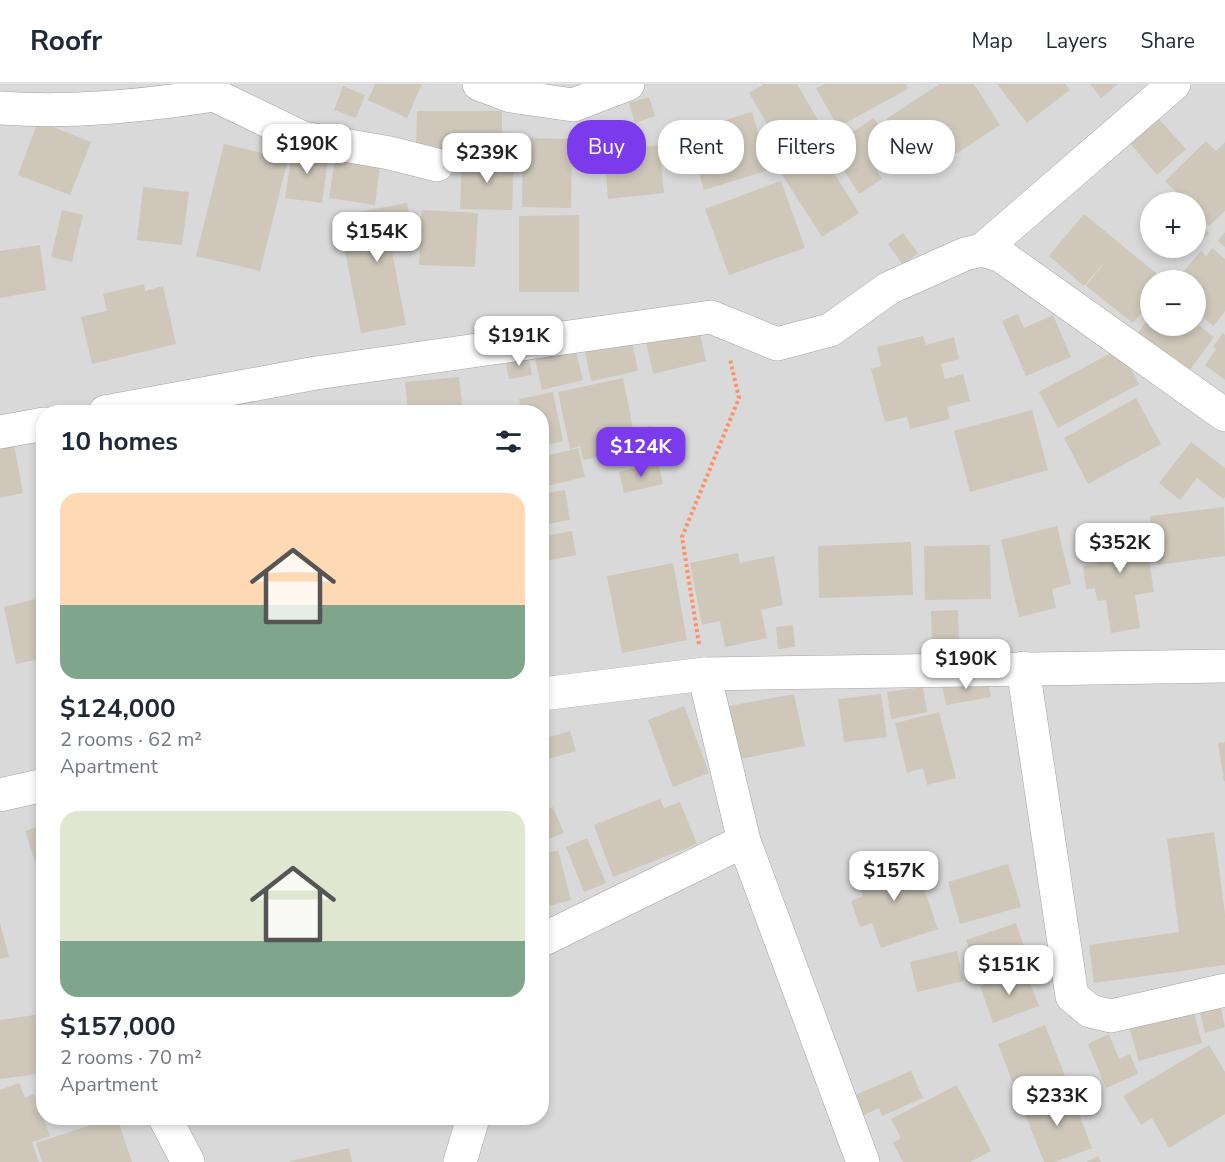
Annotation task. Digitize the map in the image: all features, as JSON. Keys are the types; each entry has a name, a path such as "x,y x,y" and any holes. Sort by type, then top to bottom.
{"street":[{"path":"479,84 511,96 573,105 628,84"},
{"path":"143,405 316,373 711,317 777,344 830,330 889,288 965,254 982,250 1174,84"},
{"path":"0,108 33,111 107,109 159,104 205,89 303,138 390,153 437,165"},
{"path":"982,250 1000,255 1225,415"},
{"path":"0,432 36,425"},
{"path":"549,693 704,674 1225,666"},
{"path":"1023,668 1072,996 1090,1011 1111,1016 1225,990"},
{"path":"704,674 744,841 863,1162"},
{"path":"0,795 36,787"},
{"path":"549,937 744,841"},
{"path":"169,1125 188,1162"},
{"path":"460,1162 470,1125"}],"path":[{"path":"704,674 682,537 739,399 729,356 711,317"}],"shaded area":[{"path":"0,84 1225,84 1225,1162 0,1162"}],"building":[{"path":"375,84 422,84 407,118 368,100"},
{"path":"764,84 797,84 818,120 765,120 749,93"},
{"path":"825,84 906,84 908,89 851,120 834,120 816,88"},
{"path":"940,84 974,84 1000,125 955,154 955,120 886,119"},
{"path":"997,84 1065,84 1070,90 1027,123"},
{"path":"1090,84 1118,84 1101,98"},
{"path":"343,86 365,95 356,118 334,110"},
{"path":"649,97 655,116 634,120 629,103"},
{"path":"417,111 502,111 502,146 478,147 478,153 434,153 434,147 416,147"},
{"path":"752,112 756,126 756,174 704,190 699,174 744,174 744,120 726,120"},
{"path":"1157,117 1186,149 1157,175 1129,142"},
{"path":"38,121 91,142 70,195 18,175"},
{"path":"868,122 868,174 879,174 882,179 859,194 846,174 856,174 856,130"},
{"path":"523,138 567,139 567,174 571,174 571,208 522,207"},
{"path":"1206,141 1216,151 1225,142 1225,211 1209,226 1206,223 1206,192 1176,192 1165,181"},
{"path":"224,144 288,159 260,271 196,256"},
{"path":"658,145 658,174 662,174 664,193 608,199 606,174 646,174 646,146"},
{"path":"293,147 329,152 322,203 285,198"},
{"path":"462,157 514,159 512,210 460,209"},
{"path":"335,159 380,165 375,205 329,198"},
{"path":"782,174 835,174 859,213 822,237"},
{"path":"781,181 805,248 729,275 705,209"},
{"path":"143,187 189,192 182,245 137,240"},
{"path":"407,203 416,248 392,252 406,325 361,333 338,216"},
{"path":"62,210 83,215 72,262 51,257"},
{"path":"422,210 478,213 475,267 419,265"},
{"path":"1084,214 1152,270 1140,270 1140,314 1133,323 1086,286 1109,257 1084,286 1049,256"},
{"path":"579,215 579,292 519,292 519,216"},
{"path":"1225,232 1225,247 1218,241"},
{"path":"903,233 918,253 903,265 888,244"},
{"path":"40,245 46,290 0,298 0,251"},
{"path":"1212,248 1225,259 1225,311 1213,326 1206,320 1206,270 1185,270 1195,258 1206,258"},
{"path":"144,284 145,291 163,286 176,344 92,364 81,317 107,311 103,294"},
{"path":"1018,314 1024,328 1053,315 1071,357 1026,376 1002,321"},
{"path":"699,329 706,361 653,374 646,342"},
{"path":"1206,331 1214,337 1189,371 1142,336 1206,336"},
{"path":"1223,333 1225,335 1225,380 1205,365 1216,349 1213,347"},
{"path":"923,336 926,345 954,337 959,359 941,364 945,379 963,374 970,401 947,407 950,419 910,429 907,417 885,422 871,369 881,366 877,347"},
{"path":"631,337 638,371 591,381 584,347"},
{"path":"574,344 583,380 542,390 534,354"},
{"path":"1120,348 1139,384 1058,428 1039,392"},
{"path":"528,354 532,375 509,379 505,359"},
{"path":"459,377 462,405 407,405 405,382"},
{"path":"623,378 633,429 651,426 656,445 583,460 580,446 570,449 558,392"},
{"path":"553,392 563,441 549,444 549,405 520,405 519,399"},
{"path":"1136,398 1161,444 1088,484 1064,438"},
{"path":"1032,410 1048,470 970,492 954,431"},
{"path":"13,439 23,493 0,498 0,441"},
{"path":"1191,442 1225,468 1225,497 1223,499 1197,478 1180,500 1159,483"},
{"path":"578,448 585,477 549,485 549,455"},
{"path":"658,463 663,484 624,493 619,472"},
{"path":"565,490 570,520 549,524 549,493"},
{"path":"1224,507 1225,556 1157,565 1150,516"},
{"path":"1143,523 1154,592 1135,595 1140,628 1111,633 1106,600 1097,601 1095,588 1086,589 1083,566 1097,564 1092,532"},
{"path":"1057,526 1071,584 1052,589 1056,608 1019,617 1001,540"},
{"path":"572,531 576,555 549,560 549,536"},
{"path":"911,542 913,595 819,598 818,546"},
{"path":"990,545 991,599 925,600 924,546"},
{"path":"738,553 740,563 774,556 783,605 761,610 767,638 725,647 720,621 702,625 690,563"},
{"path":"673,563 687,640 622,653 607,576"},
{"path":"36,599 36,660 16,664 4,607"},
{"path":"958,610 959,643 932,644 931,611"},
{"path":"793,625 795,647 778,649 776,627"},
{"path":"987,676 991,697 946,705 942,684"},
{"path":"923,687 927,712 891,719 887,692"},
{"path":"794,694 805,746 735,760 724,707"},
{"path":"881,694 887,737 844,742 838,699"},
{"path":"684,706 709,773 673,787 648,720"},
{"path":"939,712 956,778 927,785 923,768 907,773 895,723"},
{"path":"570,731 576,751 549,759 549,737"},
{"path":"1225,742 1225,781 1224,781 1218,743"},
{"path":"660,799 664,808 680,802 697,844 613,877 594,825"},
{"path":"553,807 564,833 549,839 549,808"},
{"path":"36,828 36,865 25,831"},
{"path":"1214,832 1225,914 1225,965 1094,983 1089,945 1179,932 1167,839"},
{"path":"587,838 606,883 584,892 566,847"},
{"path":"558,850 571,900 549,906 549,853"},
{"path":"912,855 938,929 881,948 872,923 860,927 851,901 863,896 855,875"},
{"path":"1008,864 1021,907 960,924 948,882"},
{"path":"0,923 9,957 0,959"},
{"path":"1016,923 1028,959 979,976 966,940"},
{"path":"957,951 964,981 917,992 910,962"},
{"path":"1025,969 1039,1006 993,1023 980,986"},
{"path":"1219,1000 1225,1027 1205,1033 1198,1005"},
{"path":"1191,1001 1202,1043 1139,1061 1127,1019"},
{"path":"35,1015 36,1074 0,1079 0,1020"},
{"path":"1045,1025 1065,1076 1017,1094 998,1044"},
{"path":"1109,1034 1119,1059 1130,1054 1138,1074 1106,1088 1088,1044"},
{"path":"1209,1045 1225,1072 1225,1114 1169,1148 1152,1118 1141,1125 1123,1096"},
{"path":"911,1071 923,1098 882,1116 879,1108 862,1116 853,1096"},
{"path":"19,1083 25,1098 34,1094 36,1125 46,1125 50,1136 32,1142 39,1162 0,1162 0,1090"},
{"path":"957,1085 991,1151 970,1162 903,1162 893,1143 901,1138 891,1119"},
{"path":"1069,1088 1092,1148 1055,1162 1044,1162 1022,1106"},
{"path":"91,1125 119,1125 132,1162 42,1162 36,1143"},
{"path":"349,1148 352,1162 290,1162 290,1161"},
{"path":"1098,1156 1101,1162 1086,1162"}]}
